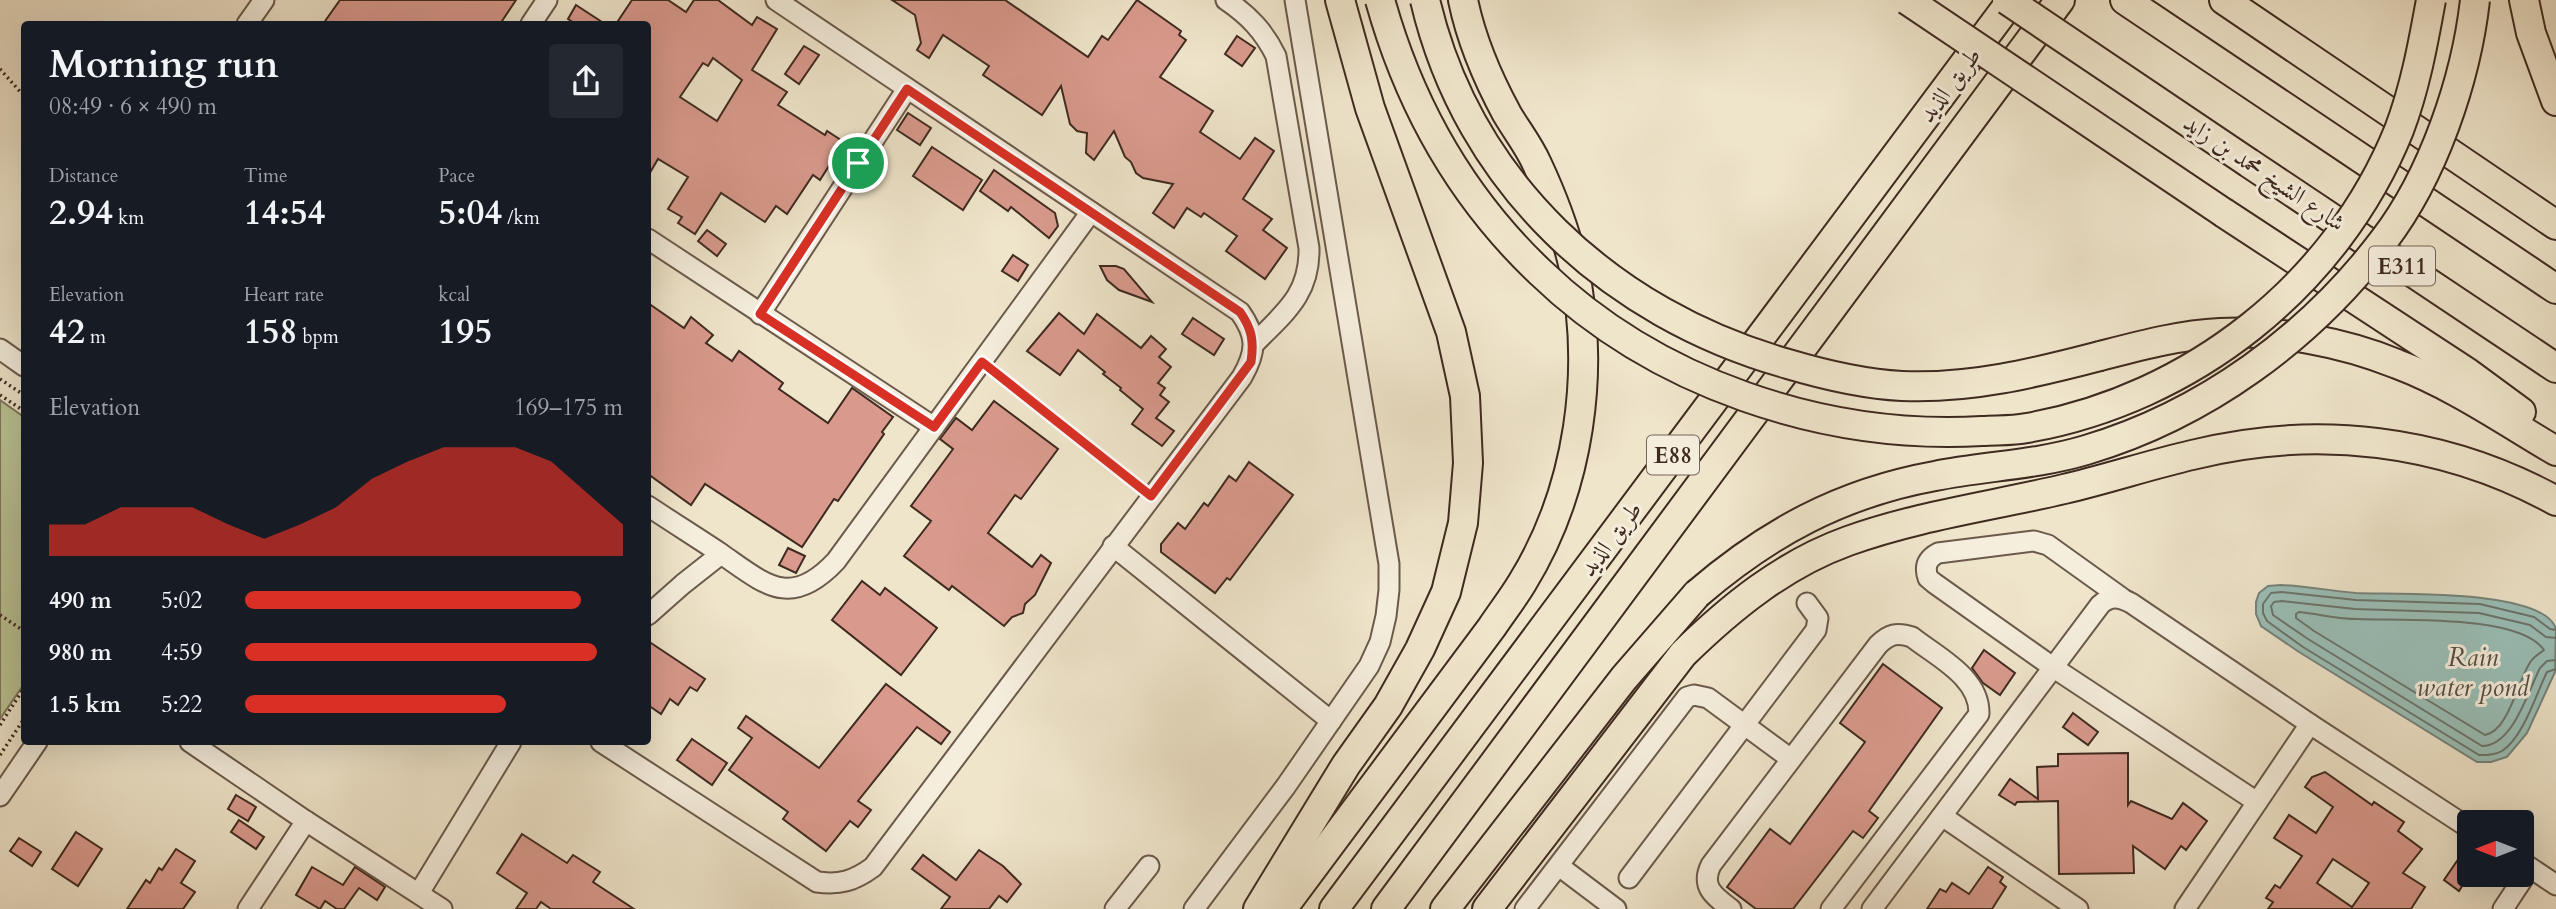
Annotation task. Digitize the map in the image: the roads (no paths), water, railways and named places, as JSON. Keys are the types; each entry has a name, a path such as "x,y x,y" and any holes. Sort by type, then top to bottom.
{"highway":[{"path":"1258,909 1346,765 1388,706 1420,649 1446,592 1463,523 1468,463 1465,396 1451,331 1370,108 1340,0"},
{"path":"1380,0 1393,45 1419,108 1453,168 1493,224 1541,273 1593,317 1650,354 1720,388 1794,413 1870,428 1947,433 2024,429 2094,412 2160,386 2222,350 2278,305 2326,253 2367,194 2399,130 2421,62 2431,0"},
{"path":"1426,0 1431,23 1450,75 1474,125 1504,171 1538,214 1577,253 1621,288 1667,317 1717,341 1834,377 1902,386 1969,384 2036,373 2160,341 2220,333 2281,335 2340,345 2398,364 2453,390 2556,451"},
{"path":"1282,909 1485,638 1523,581 1548,533 1566,481 1580,414 1583,373 1581,317 1573,264 1557,211 1535,160 1506,112 1482,61 1463,0"},
{"path":"1907,0 2468,373 2556,437"},
{"name":"شارع الشيخ محمد بن زايد","path":"2009,0 2556,368"},
{"name":"طريق الذيد","path":"1334,909 2009,0"},
{"name":"طريق الذيد","path":"1386,909 2060,0"},
{"name":"E311","path":"2124,0 2556,289"},
{"path":"2224,0 2556,225"},
{"path":"1445,909 1624,678 1697,594 1758,546 1826,508 1900,483 1938,475 2032,463 2086,450 2144,429 2189,407 2252,368 2301,330 2346,286 2392,227 2418,184 2444,126 2463,65 2475,0"},
{"path":"2524,0 2531,33 2556,101"},
{"path":"1487,909 1683,654 1719,619 1758,589 1800,563 1845,542 1892,526 2068,489 2192,454 2249,443 2305,438 2363,440 2419,449 2474,463 2527,485 2556,501"}],"street":[{"path":"249,21 264,0"},
{"path":"533,21 547,0"},
{"path":"606,745 817,882 837,884 857,879 873,867 1251,362 1254,344 1250,326 1240,312 776,0"},
{"path":"1226,0 1253,21 1270,43 1276,56 1309,248 1307,279 1300,294 1254,344"},
{"path":"1194,909 1356,689 1380,642 1389,590 1389,564 1295,0"},
{"path":"760,314 907,89"},
{"path":"651,508 753,577 774,587 798,588 820,579 836,561 1091,212"},
{"path":"651,241 934,427"},
{"path":"0,349 21,364"},
{"path":"2257,802 2054,668 1928,578 1927,563 1931,556 1961,549 2034,541 2048,545 2122,598 2457,820"},
{"path":"1113,547 1331,721"},
{"path":"651,612 682,584 722,554"},
{"path":"1872,909 2104,600 2122,598"},
{"path":"1629,878 1818,627 1818,618 1807,603"},
{"path":"1731,909 1709,890 1707,873 1878,645 1893,634 1912,637 1968,681 1975,690 1979,713 1830,909"},
{"path":"1525,909 1687,697 1695,695 1708,698 1791,759"},
{"path":"2185,909 2310,724"},
{"path":"0,796 35,745"},
{"path":"194,745 442,909"},
{"path":"419,892 509,745"},
{"path":"1942,816 2078,909"},
{"path":"248,909 306,821"},
{"path":"1115,909 1149,866"},
{"path":"1559,866 1616,909"},
{"path":"2534,870 2556,885"},
{"path":"2502,909 2514,887"}],"water":[{"name":"Rain water pond","path":"2268,586 2356,593 2465,596 2525,606 2545,616 2556,629 2555,672 2527,733 2507,757 2491,762 2477,762 2261,626 2256,614 2259,593"}]}
